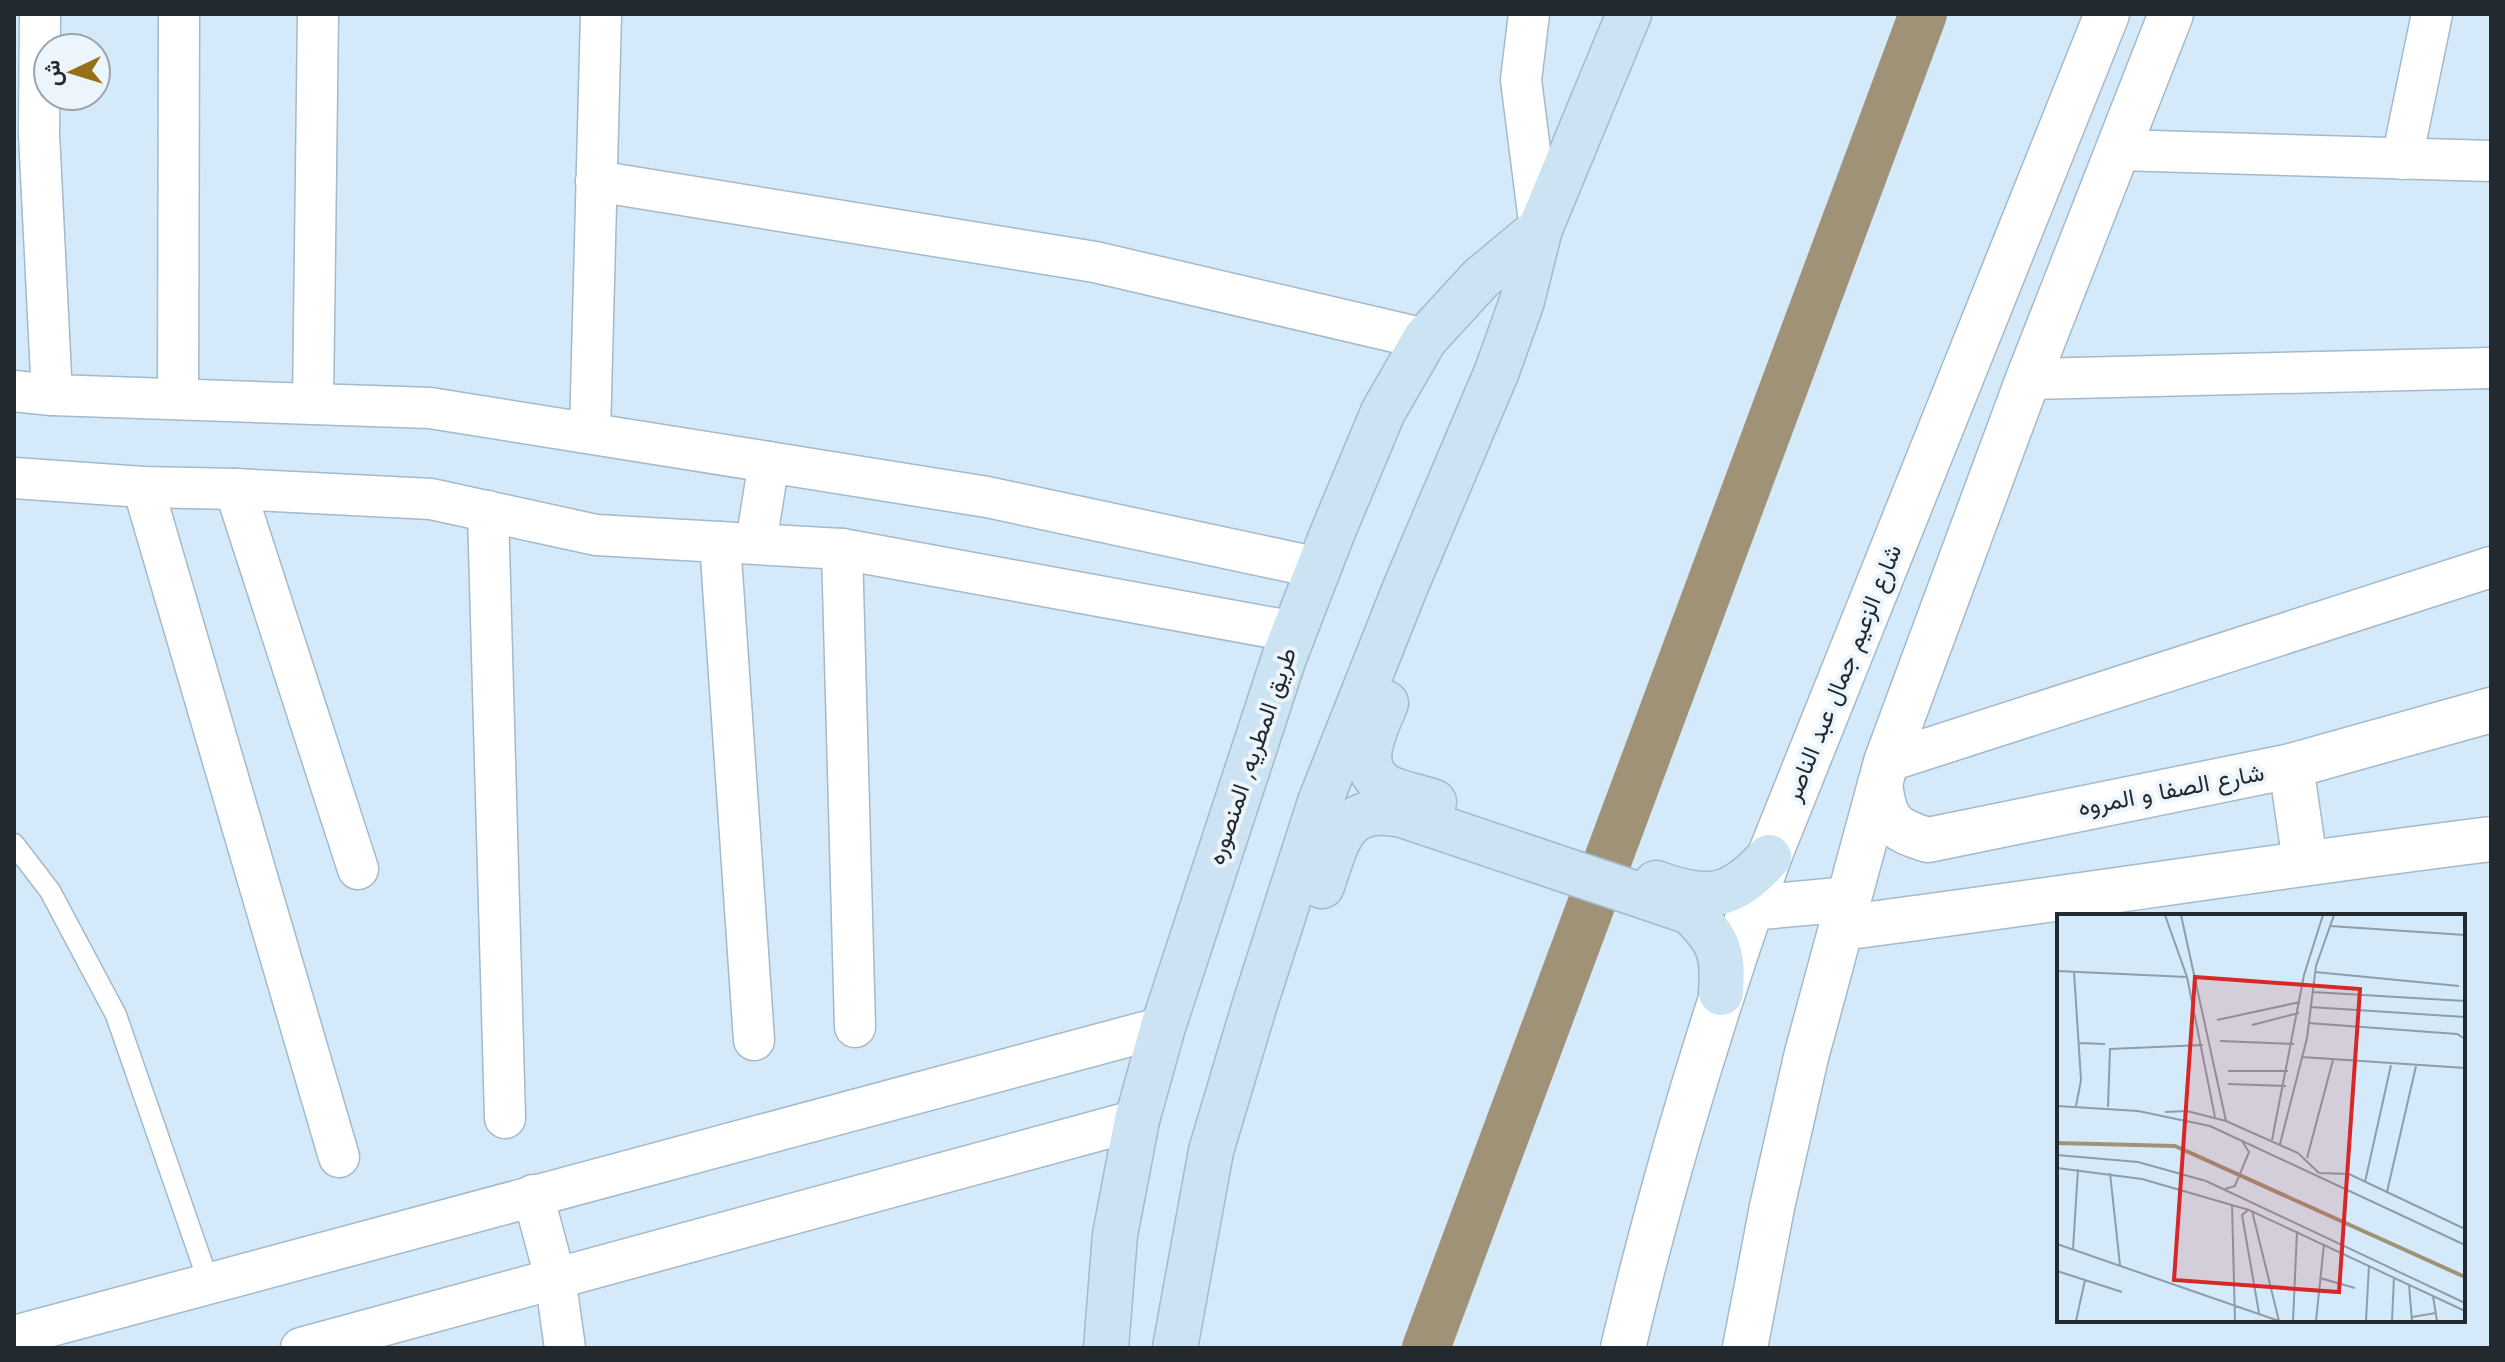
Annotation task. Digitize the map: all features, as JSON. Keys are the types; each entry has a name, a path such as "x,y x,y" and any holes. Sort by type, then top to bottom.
{"main road":[{"name":"طريق المطريه, المنصوره","path":"1175,1348 1211,1151 1254,1007 1337,755 1497,371 1522,301 1540,229 1629,14"},
{"name":"طريق المطريه, المنصوره","path":"1106,1348 1115,1235 1137,1120 1163,1027 1284,658 1383,412 1425,339 1481,278 1540,229"},
{"path":"1405,588 1408,633 1369,748 1369,767 1405,804 1664,895 1690,912 1712,933 1723,962 1721,993"},
{"path":"1254,1007 1281,987 1292,969 1340,833 1356,817 1405,804"},
{"path":"1664,895 1724,893 1750,879 1769,857"}],"street":[{"path":"40,14 33,393 430,408 987,497 1319,568"},
{"path":"178,399 179,14"},
{"path":"313,404 318,14"},
{"path":"590,433 601,14"},
{"path":"1529,14 1521,80 1540,229"},
{"name":"شارع الزعيم جمال عبد الناصر","path":"1623,1348 1671,1157 1721,993 1769,857 2107,14"},
{"path":"1745,1348 1775,1192 1806,1057 1883,773 2028,379 2171,14"},
{"path":"2402,159 2432,14"},
{"path":"2118,150 2491,161"},
{"path":"596,181 1095,262 1425,339"},
{"path":"2028,379 2491,368"},
{"path":"754,1040 738,543 769,462"},
{"path":"14,478 143,487 431,499 596,535 842,549 1295,632"},
{"path":"143,487 339,1157"},
{"path":"235,489 358,869"},
{"path":"488,511 505,1118"},
{"path":"842,549 855,1027"},
{"path":"1883,773 2491,567"},
{"name":"شارع الصفا و المروه","path":"1883,773 1884,811 1902,832 1928,840 2291,766 2491,710"},
{"path":"2291,766 2305,862"},
{"path":"1751,908 1845,914 2107,894 2305,862 2491,839"},
{"path":"14,1336 1163,1027"},
{"path":"301,1348 1137,1120"},
{"path":"533,1195 555,1277 565,1348"}],"lane":[{"path":"14,844 50,891 116,1015 209,1283"}],"waterway":[{"path":"1426,1348 1923,14"}]}
